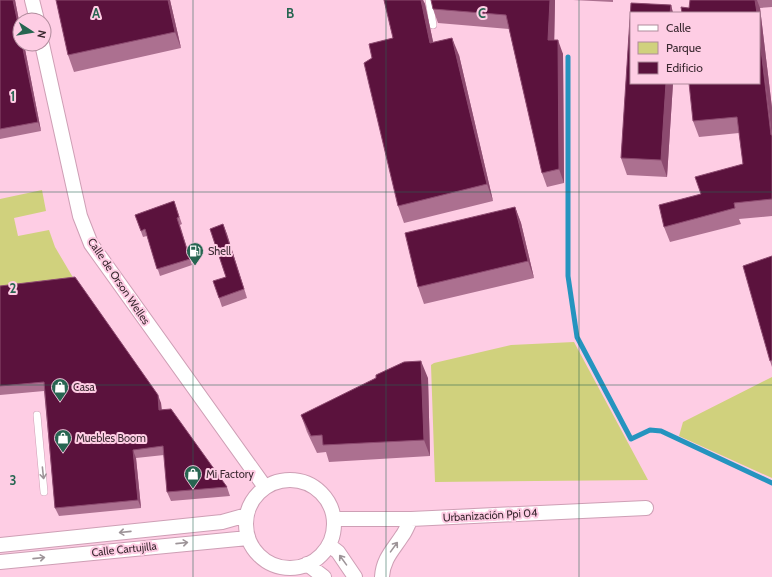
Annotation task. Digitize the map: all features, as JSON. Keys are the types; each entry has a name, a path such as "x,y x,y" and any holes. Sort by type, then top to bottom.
{"street":[{"path":"32,0 35,12"},
{"name":"Calle de Orson Welles","path":"44,52 80,216 92,244 265,487"},
{"path":"294,479 313,486 328,500 334,519 334,533 329,545 320,556 308,564 298,567 277,566 259,556 248,538 246,526 247,515 253,499 265,487 284,480 294,479"},
{"name":"Urbanización Ppi 04","path":"334,519 411,519 646,508"},
{"name":"Calle Cartujilla","path":"0,545 222,522 247,515"},
{"path":"382,577 385,560 403,535 411,519"},
{"name":"Calle Cartujilla","path":"0,562 229,538 248,538"},
{"path":"329,545 338,552 355,577"},
{"path":"308,564 324,577"}],"lane":[{"path":"429,0 434,25"},
{"path":"37,415 44,492"}],"green space":[{"path":"42,190 46,211 14,218 18,236 49,230 55,247 78,286 0,295 0,199"},
{"path":"574,342 648,480 435,482 431,365 434,363 511,345"},
{"path":"772,377 772,478 679,436 683,422"}],"building":[{"path":"0,0 13,0 16,12 12,12 12,52 24,52 38,122 0,129"},
{"path":"56,0 168,0 175,32 68,55"},
{"path":"384,0 421,0 430,43 452,38 487,184 398,206 364,63 372,58 369,44 393,38"},
{"path":"431,0 550,0 548,40 558,40 559,169 542,173 506,15 433,9"},
{"path":"690,0 755,0 757,12 682,12 681,7 689,8"},
{"path":"631,3 671,5 670,12 630,12"},
{"path":"630,18 630,84 666,84 661,160 621,158"},
{"path":"760,41 772,135 772,199 734,203 735,208 664,227 659,205 701,194 695,177 743,164 737,117 693,121 689,84 760,84"},
{"path":"174,201 179,217 177,218 190,259 157,269 145,229 141,231 135,215"},
{"path":"515,207 528,261 418,287 405,233"},
{"path":"223,224 244,289 219,298 213,281 226,277 210,229"},
{"path":"772,256 772,360 770,361 743,266"},
{"path":"75,277 158,395 159,410 171,409 227,487 167,492 163,446 133,450 138,500 55,508 44,382 0,386 0,286"},
{"path":"421,361 424,440 323,445 322,435 311,436 301,415 376,378 376,375 404,362"}],"waterway":[{"path":"568,57 568,276 577,337 631,439 650,430 661,431 772,483"}],"place":[{"name":"Shell","path":"195,266"},
{"name":"Casa","path":"60,402"},
{"name":"Muebles Boom","path":"63,453"},
{"name":"Mi Factory","path":"193,489"}]}
